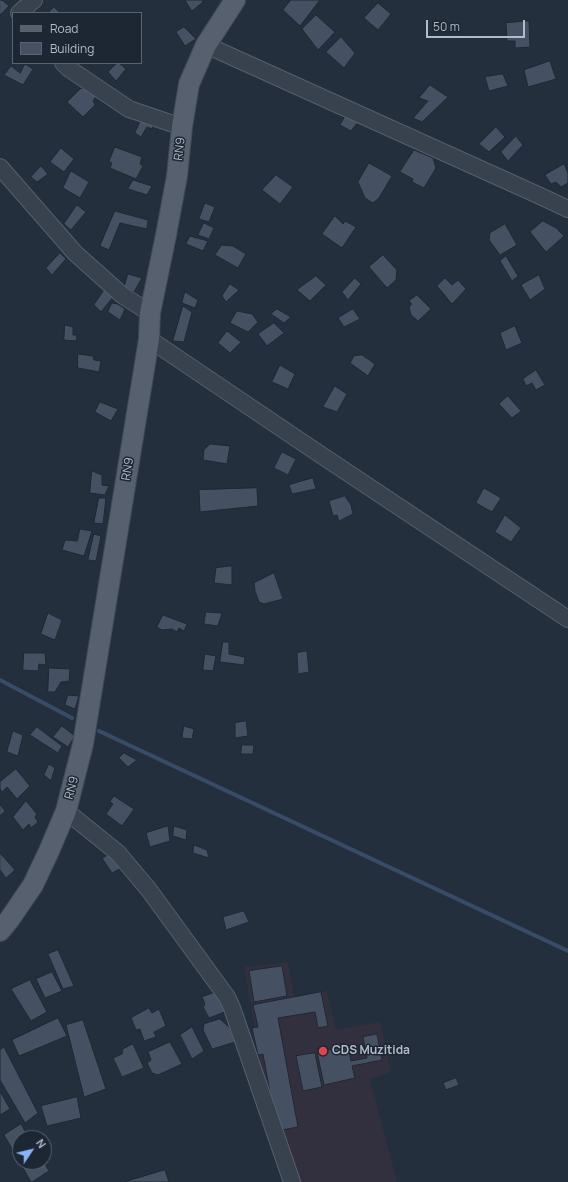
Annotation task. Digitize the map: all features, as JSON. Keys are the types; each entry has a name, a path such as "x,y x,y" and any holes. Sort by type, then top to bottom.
{"main road":[{"name":"RN9","path":"0,931 33,885 66,811 83,744 149,339 150,313 177,176 182,127 189,84 206,45 235,0"}],"street":[{"path":"20,12 34,0"},
{"path":"206,45 568,209"},
{"path":"64,64 129,109 182,127"},
{"path":"0,167 75,253 122,295 150,313"},
{"path":"149,339 317,453 568,619"},
{"path":"66,811 118,853 149,890 227,997 292,1182"}],"shaded area":[{"name":"CDS Muzitida","path":"288,962 294,997 327,991 336,1030 380,1022 391,1072 370,1079 397,1182 288,1182 273,1129 244,967"}],"building":[{"path":"0,0 9,6 0,15"},
{"path":"185,0 202,0 203,2 192,11"},
{"path":"291,0 320,0 300,26 283,10"},
{"path":"378,3 391,14 378,30 364,18"},
{"path":"54,7 59,12 49,12"},
{"path":"316,15 335,32 318,50 302,29"},
{"path":"529,21 530,47 515,48 515,41 507,41 506,23"},
{"path":"184,27 196,39 185,46 176,32"},
{"path":"341,37 355,53 344,68 326,52"},
{"path":"550,61 556,79 528,87 524,70"},
{"path":"25,64 33,69 23,85 4,75 11,66 20,73"},
{"path":"116,64 120,64 126,69 116,81 108,72"},
{"path":"503,74 508,86 489,91 485,77"},
{"path":"430,85 448,97 422,122 413,118 428,101 419,98"},
{"path":"88,88 96,96 93,101 95,105 83,117 67,102 80,89"},
{"path":"346,115 359,121 351,131 340,125"},
{"path":"142,118 154,123 152,129 147,127 141,137 135,133"},
{"path":"496,127 505,137 489,152 479,144"},
{"path":"516,136 523,145 508,161 501,152"},
{"path":"115,147 142,157 140,164 143,166 136,179 110,168 112,163 109,162"},
{"path":"61,148 74,159 64,172 50,162"},
{"path":"414,150 433,158 436,168 424,188 412,182 413,179 400,172"},
{"path":"369,163 392,176 379,198 373,203 365,198 358,182"},
{"path":"564,164 568,173 568,183 561,187 556,182 551,184 545,175"},
{"path":"41,166 48,174 37,182 31,177"},
{"path":"71,171 89,182 80,198 63,188"},
{"path":"276,175 293,187 280,204 262,190"},
{"path":"133,180 152,186 147,195 128,189"},
{"path":"205,203 215,207 209,222 199,219"},
{"path":"77,205 86,212 71,230 64,224"},
{"path":"115,211 148,220 147,229 120,223 109,250 100,246"},
{"path":"335,216 343,224 345,221 356,227 342,248 322,234"},
{"path":"543,221 556,228 564,236 546,252 530,232"},
{"path":"204,223 214,228 209,239 198,235"},
{"path":"505,224 517,245 500,255 489,240 490,233"},
{"path":"190,236 208,241 203,251 186,244"},
{"path":"222,245 233,246 246,254 238,268 215,255"},
{"path":"60,253 66,259 52,275 46,268"},
{"path":"383,255 397,270 396,280 387,288 369,267"},
{"path":"506,256 518,276 512,281 500,261"},
{"path":"128,274 142,278 134,292 124,288"},
{"path":"539,275 545,289 530,300 521,285"},
{"path":"316,276 326,285 310,301 297,290"},
{"path":"355,278 361,284 348,300 342,292"},
{"path":"445,278 452,285 458,280 466,289 452,304 437,286"},
{"path":"230,284 239,290 226,302 222,296"},
{"path":"104,290 113,297 101,312 94,305"},
{"path":"185,292 198,300 195,308 182,303"},
{"path":"417,295 431,309 418,321 411,315 409,307 412,304 409,301"},
{"path":"112,303 118,304 125,309 120,320 108,312"},
{"path":"183,306 192,312 184,342 173,341"},
{"path":"277,309 291,317 284,323 271,314"},
{"path":"353,309 360,319 344,327 338,318"},
{"path":"237,311 252,314 258,322 248,332 230,323"},
{"path":"274,323 284,333 267,346 258,334"},
{"path":"65,325 73,327 73,335 77,335 76,341 64,340"},
{"path":"515,326 522,343 506,350 500,333"},
{"path":"227,331 241,342 230,353 218,343"},
{"path":"78,354 93,356 94,360 101,361 99,372 78,368"},
{"path":"362,355 375,364 368,376 350,363 354,356"},
{"path":"280,365 295,374 288,389 272,382"},
{"path":"536,370 545,385 536,390 532,383 526,386 523,379"},
{"path":"335,386 347,394 337,412 323,407"},
{"path":"508,396 521,411 512,418 499,404"},
{"path":"100,402 118,409 111,421 95,412"},
{"path":"210,444 230,446 227,464 203,460 204,450"},
{"path":"282,452 296,459 288,475 274,468"},
{"path":"92,471 102,475 102,485 109,486 105,495 90,493"},
{"path":"313,478 316,489 292,494 289,485"},
{"path":"257,488 258,506 200,512 199,490"},
{"path":"484,488 501,498 492,512 476,503"},
{"path":"345,496 351,505 353,514 339,521 337,515 333,516 329,501"},
{"path":"99,498 106,498 103,524 94,523"},
{"path":"505,515 521,528 511,542 495,532"},
{"path":"80,529 92,531 84,556 62,550 65,540 77,541"},
{"path":"94,534 101,536 96,561 88,560"},
{"path":"232,566 232,585 214,583 216,568"},
{"path":"274,573 283,599 264,604 259,602 254,583"},
{"path":"206,612 222,613 218,626 204,624"},
{"path":"48,613 62,620 55,640 41,634"},
{"path":"163,615 187,624 184,631 179,628 177,632 172,629 162,630 157,627"},
{"path":"223,642 229,642 229,654 245,657 244,665 220,662"},
{"path":"307,651 309,672 298,674 297,653"},
{"path":"24,653 45,653 46,665 39,664 38,671 23,670"},
{"path":"205,654 216,656 213,671 203,670"},
{"path":"49,668 70,669 69,681 61,682 55,692 48,692"},
{"path":"68,695 79,696 75,709 65,705"},
{"path":"246,721 248,736 235,738 235,723"},
{"path":"62,726 75,736 68,747 53,737"},
{"path":"184,726 194,729 192,739 182,738"},
{"path":"37,727 62,746 58,753 30,735"},
{"path":"13,731 23,735 18,756 7,752"},
{"path":"242,745 254,745 253,754 241,754"},
{"path":"124,753 137,760 128,767 119,758"},
{"path":"49,764 55,768 51,781 44,775"},
{"path":"16,769 30,786 17,799 7,787 2,792 0,789 0,782"},
{"path":"114,796 134,809 122,826 106,814 113,804 110,802"},
{"path":"26,801 37,814 35,817 38,822 31,828 29,824 23,830 13,817"},
{"path":"0,804 5,811 0,816"},
{"path":"168,826 170,841 150,847 146,833"},
{"path":"174,826 187,830 186,840 173,836"},
{"path":"194,845 207,850 209,858 193,853"},
{"path":"106,850 125,866 112,873 102,858 108,855"},
{"path":"0,853 15,870 6,878 0,870"},
{"path":"244,911 249,922 226,930 223,917"},
{"path":"58,950 74,986 63,989 48,954"},
{"path":"282,966 287,996 254,1002 249,971"},
{"path":"52,972 62,991 45,998 36,979"},
{"path":"30,980 47,1012 31,1021 11,989"},
{"path":"219,991 230,1010 209,1018 203,1007 205,1004 202,997"},
{"path":"321,992 328,1026 318,1028 315,1012 278,1018 298,1127 277,1131 263,1054 258,1055 252,1028 258,1027 253,1005"},
{"path":"149,1008 152,1013 159,1009 166,1026 154,1032 156,1037 144,1041 140,1029 136,1030 131,1018"},
{"path":"58,1018 67,1036 19,1056 12,1040"},
{"path":"220,1019 230,1028 235,1042 212,1049 203,1030 204,1024"},
{"path":"83,1020 106,1089 84,1097 66,1025"},
{"path":"192,1027 204,1051 192,1059 180,1035"},
{"path":"377,1034 382,1060 352,1066 355,1078 324,1085 317,1052 348,1046 351,1061 367,1058 363,1037"},
{"path":"170,1042 182,1064 158,1075 152,1073 147,1063 151,1060 148,1052"},
{"path":"133,1044 144,1068 122,1077 113,1058 122,1054 123,1049"},
{"path":"4,1047 38,1113 25,1123 0,1080 0,1050"},
{"path":"315,1053 322,1087 303,1091 296,1056"},
{"path":"456,1078 459,1085 446,1090 443,1083"},
{"path":"1,1093 10,1109 0,1115 0,1094"},
{"path":"77,1097 81,1118 47,1126 41,1106"},
{"path":"21,1124 24,1130 12,1130 12,1149 4,1135"},
{"path":"24,1170 48,1170 49,1171 31,1182"},
{"path":"165,1170 169,1182 124,1182"}],"waterway":[{"path":"0,680 72,718"},
{"path":"99,731 568,951"}],"place":[{"name":"CDS Muzitida","path":"323,1051"}]}
